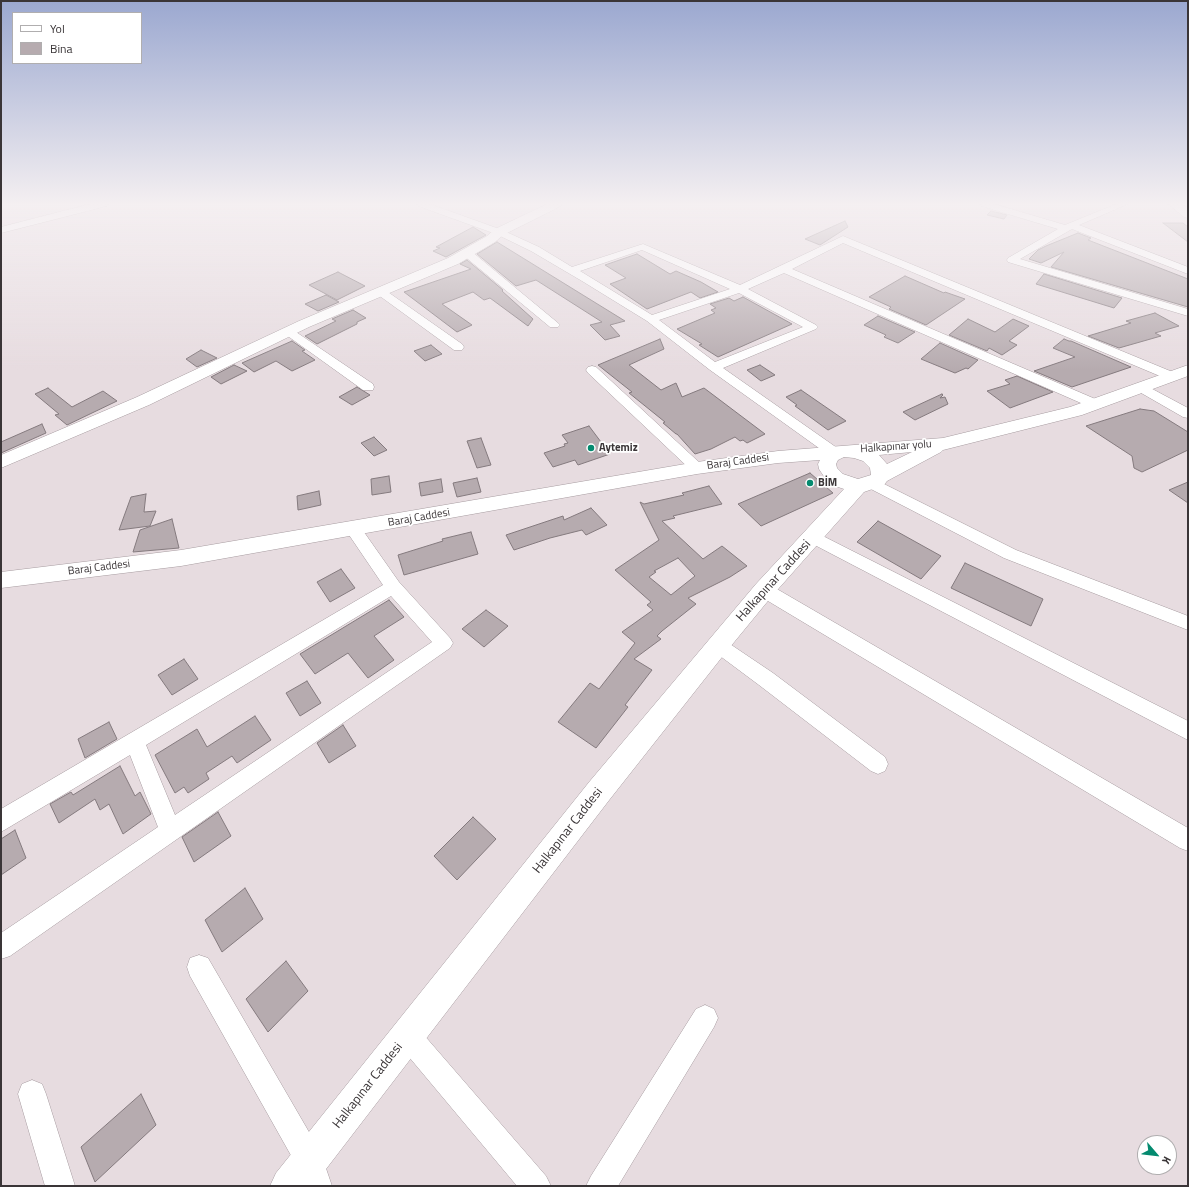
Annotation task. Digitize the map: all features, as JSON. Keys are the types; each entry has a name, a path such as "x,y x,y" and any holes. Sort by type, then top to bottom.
{"main road":[{"path":"1,462 142,401 289,332 454,259"},
{"path":"943,444 1076,411 1188,370"},
{"name":"Halkapınar yolu","path":"842,452 943,444"},
{"name":"Halkapınar yolu","path":"870,482 943,444"},
{"path":"842,452 863,454 870,457 879,466 870,482 843,482 831,474 827,464 831,456 842,452"},
{"name":"Baraj Caddesi","path":"1,580 181,558 697,468 778,457 842,452"},
{"name":"Halkapınar Caddesi","path":"289,1186 314,1173 408,1036 596,796 764,590 813,537 870,482"}],"street":[{"path":"475,259 554,325"},
{"path":"553,259 651,320 714,367 842,452"},
{"path":"572,270 605,259"},
{"path":"672,259 740,289 812,327 714,367"},
{"path":"651,320 740,289 803,259"},
{"path":"892,259 1171,376"},
{"path":"1013,259 1188,314"},
{"path":"1156,259 1188,271"},
{"path":"784,269 1095,404"},
{"path":"381,292 458,347"},
{"path":"289,332 368,387"},
{"path":"592,370 697,468"},
{"path":"1141,387 1188,414"},
{"path":"870,482 1010,554 1188,623"},
{"path":"1,946 444,643 393,587 353,529"},
{"path":"813,537 1188,731"},
{"path":"1,820 393,587"},
{"path":"764,590 1188,840"},
{"path":"718,646 766,679 878,764"},
{"path":"134,741 170,830"},
{"path":"199,968 314,1173"},
{"path":"601,1186 705,1018"},
{"path":"408,1036 536,1186"},
{"path":"32,1094 60,1186"}],"building":[{"path":"484,259 525,259 625,321 610,325 620,336 605,340 590,325 602,322 536,280 516,286"},
{"path":"621,259 646,259 670,274 676,271 701,282 718,292 700,298 691,292 647,309 610,284 626,278 605,265"},
{"path":"1030,259 1049,259 1041,263"},
{"path":"1058,259 1138,259 1188,279 1188,307 1051,267"},
{"path":"467,260 503,290 502,291 533,319 528,326 490,298 484,300 473,292 442,304 472,325 457,332 404,292 471,269 460,264"},
{"path":"338,272 365,286 337,300 309,285"},
{"path":"1044,274 1122,298 1114,308 1036,284"},
{"path":"905,276 944,293 945,292 965,299 926,325 889,309 891,307 869,297"},
{"path":"326,295 339,302 318,311 305,304"},
{"path":"743,297 792,324 718,357 699,345 702,344 677,329 715,313 711,310 716,308 710,304 729,298 734,301"},
{"path":"353,310 366,318 317,344 305,336 336,321 332,319"},
{"path":"1155,313 1179,326 1155,333 1161,336 1119,348 1088,336 1131,323 1126,321"},
{"path":"878,316 915,332 898,343 884,337 886,335 864,325"},
{"path":"968,319 995,332 1013,319 1029,326 1009,341 1017,345 1002,355 989,348 987,351 949,335"},
{"path":"660,339 664,349 629,365 661,390 676,383 682,397 704,388 765,434 747,443 743,440 740,441 735,437 711,449 695,454 677,434 663,423 665,422 629,393 632,392 598,365"},
{"path":"1064,339 1131,367 1072,387 1034,371 1075,357 1053,348"},
{"path":"292,341 305,350 302,351 315,360 292,371 276,361 254,372 242,363"},
{"path":"940,343 978,360 968,369 966,368 955,373 921,359"},
{"path":"431,345 442,354 425,361 414,351"},
{"path":"201,350 217,358 197,367 186,359"},
{"path":"234,365 247,371 221,384 211,377"},
{"path":"760,365 775,375 761,381 747,370"},
{"path":"1017,376 1053,392 1010,408 987,391 1010,384 1005,380"},
{"path":"357,387 370,395 352,405 339,397"},
{"path":"48,388 72,407 103,391 117,401 67,425 55,415 59,414 35,394"},
{"path":"801,390 846,421 828,430 795,406 797,405 786,397"},
{"path":"942,394 943,395 940,398 945,397 948,404 915,420 903,412"},
{"path":"1140,409 1154,411 1188,432 1188,450 1142,472 1134,468 1132,456 1086,426"},
{"path":"42,424 46,433 1,453 1,442"},
{"path":"589,426 610,454 578,465 575,460 553,467 544,453 565,446 564,444 568,443 562,435"},
{"path":"374,437 387,450 374,456 361,443"},
{"path":"481,438 491,465 477,468 467,441"},
{"path":"810,473 833,493 761,526 738,504"},
{"path":"389,476 391,492 372,495 371,479"},
{"path":"477,478 481,492 457,497 453,483"},
{"path":"441,479 443,492 421,496 419,483"},
{"path":"1188,482 1188,503 1169,490"},
{"path":"709,486 722,504 673,516 675,518 662,521 703,559 722,546 747,566 730,577 688,598 696,604 657,636 661,639 634,659 652,670 625,705 628,707 596,748 558,722 590,683 599,689 635,643 622,632 653,610 647,605 651,602 615,570 659,540 640,502 644,504 684,495 682,493","holes":["678,558 695,576 671,595 649,577 656,572 654,571"]},
{"path":"319,491 321,505 298,510 297,496"},
{"path":"146,494 144,512 156,511 150,526 119,530 131,497"},
{"path":"591,508 607,525 586,535 582,530 550,538 514,550 506,535 563,516 564,520"},
{"path":"172,519 179,548 133,552 140,530"},
{"path":"878,521 941,556 921,579 857,542"},
{"path":"471,532 478,554 404,575 398,555 443,541 442,539"},
{"path":"965,563 1043,599 1031,626 951,588"},
{"path":"341,569 355,588 330,602 317,582"},
{"path":"389,600 404,617 374,636 394,660 368,678 348,653 315,674 300,654"},
{"path":"486,610 508,626 484,647 462,629"},
{"path":"184,659 198,679 172,695 158,675"},
{"path":"307,681 321,703 300,716 286,693"},
{"path":"255,716 271,740 237,763 232,756 206,773 209,779 188,793 184,787 175,793 155,755 197,729 207,747"},
{"path":"109,722 117,739 85,758 78,739"},
{"path":"343,725 356,746 329,763 317,743"},
{"path":"120,766 135,796 140,792 151,814 123,834 109,804 100,810 95,799 59,823 50,804 71,792 73,795"},
{"path":"218,812 231,836 194,862 182,837"},
{"path":"473,817 496,839 457,880 434,856"},
{"path":"15,830 26,858 1,875 1,839"},
{"path":"245,888 263,919 222,952 205,920"},
{"path":"286,961 308,991 268,1032 246,999"},
{"path":"141,1094 156,1125 95,1182 81,1147"}],"place":[{"name":"Aytemiz","path":"591,448"},
{"name":"BİM","path":"810,483"}]}
